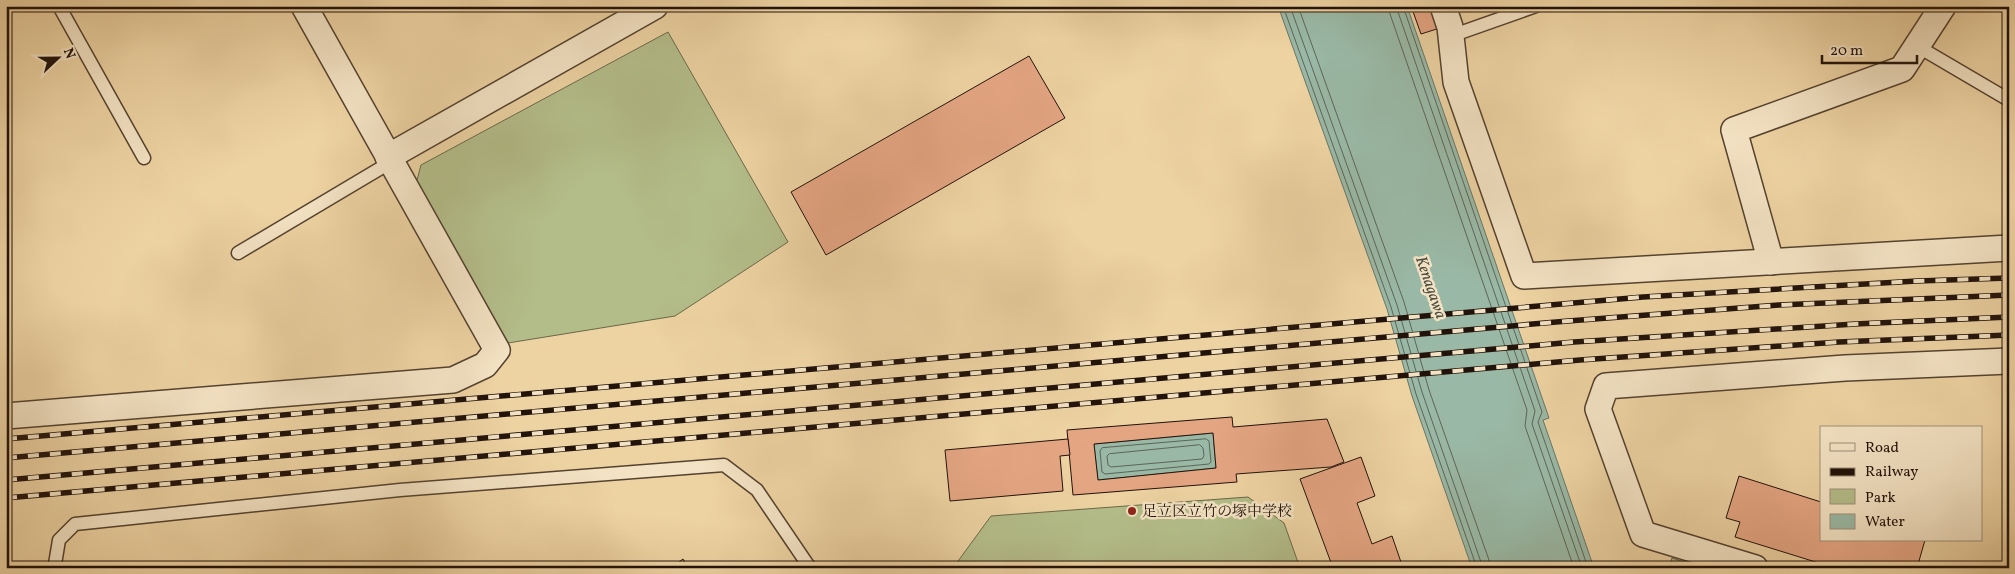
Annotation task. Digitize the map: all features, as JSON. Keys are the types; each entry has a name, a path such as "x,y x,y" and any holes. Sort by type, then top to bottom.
{"street":[{"path":"6,416 453,380 485,365 497,350 304,6"},
{"path":"389,160 655,6"},
{"path":"1443,6 1451,36 1456,82 1524,276 1771,262 2006,244"},
{"path":"1771,262 1734,130 1902,69 1943,6"},
{"path":"1755,568 1644,534 1598,408 1606,386 1845,368 2009,361"}],"lane":[{"path":"59,6 144,158"},
{"path":"1451,36 1536,6"},
{"path":"1917,46 2009,100"},
{"path":"238,253 389,160"},
{"path":"57,568 54,564 58,540 75,524 400,490 724,465 757,490 810,568"}],"green space":[{"path":"668,32 788,242 675,316 508,343 416,184 421,165"},
{"path":"1248,497 1284,523 1300,568 953,568 991,516"},
{"path":"1672,558 1702,568 1668,568"}],"water":[{"name":"Kenagawa","path":"1278,6 1407,6 1549,418 1543,420 1594,568 1472,568 1412,396 1387,309"},
{"path":"1213,433 1216,468 1098,480 1094,444"}],"building":[{"path":"1411,6 1436,6 1443,27 1421,34"},
{"path":"1029,56 1065,118 826,255 791,192"},
{"path":"1232,417 1233,427 1327,419 1344,462 1331,467 1236,474 1237,482 1073,495 1067,430","holes":["1213,433 1216,468 1098,480 1094,444"]},
{"path":"1068,439 1070,455 1060,456 1063,491 950,501 945,450"},
{"path":"1361,457 1375,496 1357,503 1372,544 1392,536 1403,568 1333,568 1300,479"},
{"path":"1739,476 1820,502 1820,542 1924,542 1917,568 1835,568 1735,537 1740,522 1726,518"},
{"path":"683,559 688,568 671,568"}],"railway":[{"path":"6,439 1643,297 1917,281 2009,278"},
{"path":"6,458 1568,321 1779,305 2009,295"},
{"path":"6,480 1574,342 1855,324 2009,317"},
{"path":"6,498 1580,360 1839,342 2009,335"}],"place":[{"name":"足立区立竹の塚中学校","path":"1132,511"}]}
